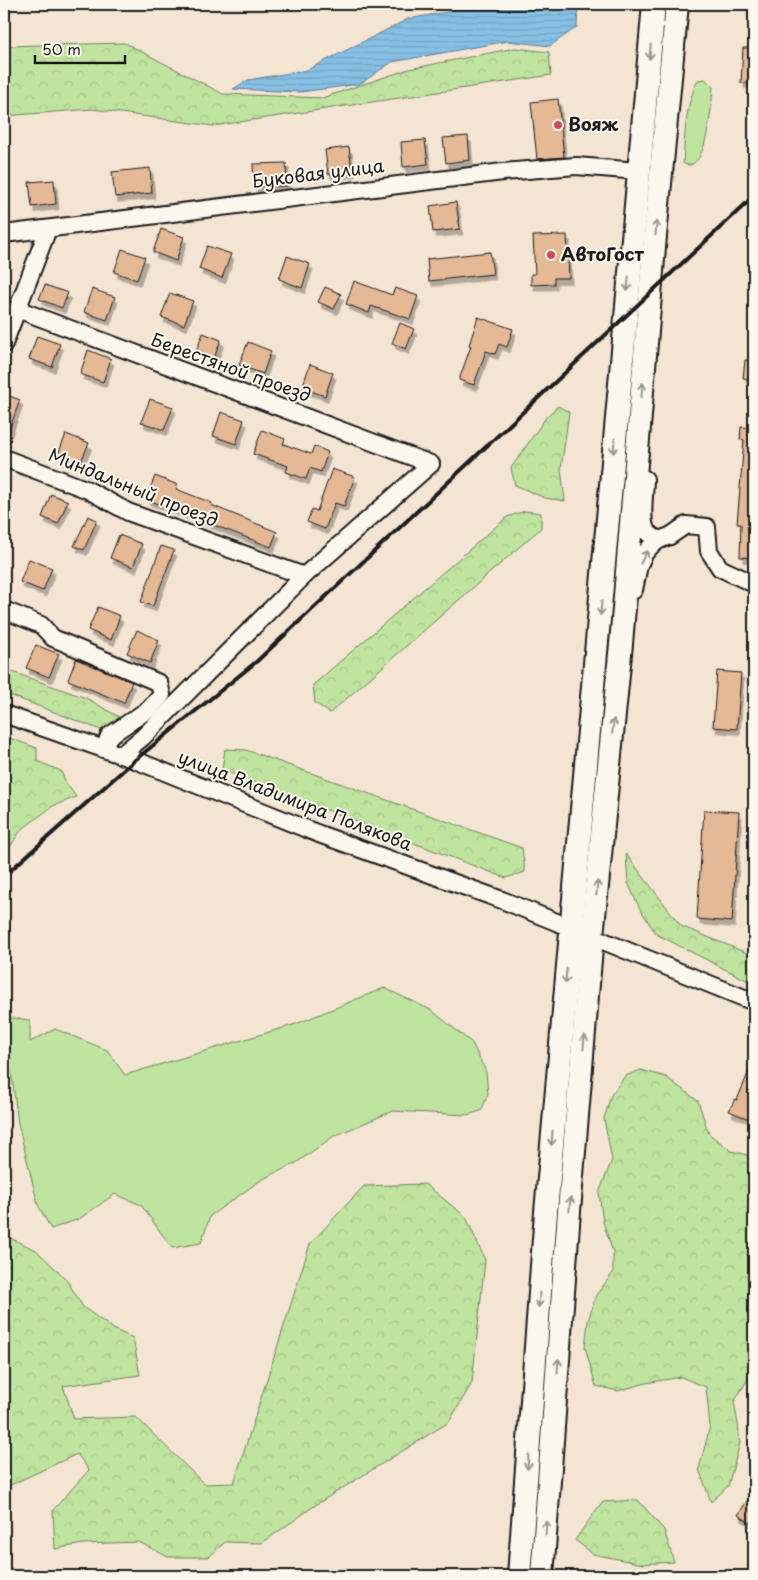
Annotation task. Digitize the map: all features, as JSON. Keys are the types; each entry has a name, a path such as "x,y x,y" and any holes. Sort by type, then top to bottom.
{"highway":[{"path":"519,1576 546,1202 598,642 654,4"},
{"path":"542,1576 569,1211 592,936 677,4"}],"street":[{"name":"Буковая улица","path":"4,234 504,172 576,166 639,171"},
{"path":"4,344 48,230"},
{"name":"Берестяной проезд","path":"17,309 431,464 304,576"},
{"path":"640,422 646,466 645,528 650,535 659,540"},
{"name":"Миндальный проезд","path":"4,458 88,490 128,512 304,576"},
{"path":"623,611 633,591 644,554 659,540 670,536 686,525 707,526 709,551 720,568 754,584"},
{"path":"121,756 143,737 304,576"},
{"path":"4,610 41,625 52,638 159,683 162,695 149,709 109,736 104,749"},
{"name":"улица Владимира Полякова","path":"4,714 104,749 319,834 502,900 754,1002"}],"green space":[{"path":"125,43 223,94 322,98 409,69 515,48 549,52 551,75 213,126 92,109 4,116 4,46"},
{"path":"705,79 713,87 707,136 698,159 691,165 683,163 686,121 690,100 698,80"},
{"path":"558,406 569,412 561,469 565,501 545,498 515,485 511,468 547,416"},
{"path":"525,511 541,513 541,528 330,713 315,703 313,685 507,517"},
{"path":"4,669 86,698 119,717 121,726 109,733 4,693"},
{"path":"4,736 37,748 37,761 61,771 66,783 76,797 53,806 21,830 4,856"},
{"path":"225,749 246,750 522,848 525,872 506,878 222,770"},
{"path":"626,854 681,926 754,956 754,984 656,934 639,907 628,883"},
{"path":"384,988 431,1010 472,1043 486,1072 488,1094 481,1111 467,1115 393,1111 334,1136 296,1163 261,1180 210,1216 201,1243 172,1248 141,1205 115,1194 79,1219 51,1229 38,1205 18,1123 11,1069 4,1069 4,1017 30,1020 30,1042 55,1029 107,1050 125,1075 296,1024"},
{"path":"641,1070 666,1077 698,1101 709,1134 732,1151 754,1157 754,1369 734,1402 740,1443 728,1486 711,1502 699,1469 710,1426 706,1387 681,1377 646,1383 618,1391 596,1386 585,1347 588,1321 596,1295 613,1273 613,1252 603,1222 599,1193 612,1160 604,1119 611,1095 625,1076"},
{"path":"425,1184 466,1217 485,1260 472,1383 449,1422 317,1504 262,1543 225,1542 209,1557 168,1557 139,1542 83,1544 55,1549 53,1510 89,1470 77,1454 4,1488 4,1256 10,1238 36,1250 66,1279 83,1307 115,1330 133,1338 140,1375 63,1386 74,1419 136,1417 204,1484 234,1483 310,1244 364,1186"},
{"path":"638,1500 664,1530 674,1562 643,1564 593,1554 575,1540 602,1502"}],"water":[{"path":"472,4 578,4 577,27 550,46 508,41 392,62 360,84 301,92 233,89 248,80 307,70 408,19 447,12"}],"building":[{"path":"743,48 754,48 754,83 741,83"},
{"path":"558,99 564,157 537,159 531,102"},
{"path":"468,136 470,160 446,163 443,138"},
{"path":"425,140 428,164 403,167 401,142"},
{"path":"349,147 352,172 328,174 325,150"},
{"path":"286,163 287,186 254,187 253,164"},
{"path":"150,168 152,193 115,197 112,172"},
{"path":"54,180 56,204 32,207 29,182"},
{"path":"456,202 460,229 433,232 430,206"},
{"path":"161,229 184,237 176,261 153,252"},
{"name":"АвтоГост","path":"567,235 569,278 554,278 554,284 531,285 531,274 535,274 533,236"},
{"path":"207,246 231,254 222,278 199,269"},
{"path":"122,249 145,257 137,280 114,272"},
{"path":"490,252 493,274 429,281 427,259"},
{"path":"287,256 310,264 302,288 279,279"},
{"path":"354,281 392,295 395,288 418,296 410,319 371,306 369,313 346,304"},
{"path":"45,285 68,293 62,308 39,299"},
{"path":"325,287 341,294 334,309 318,302"},
{"path":"92,289 115,297 107,320 84,312"},
{"path":"170,293 193,301 184,325 161,317"},
{"path":"478,317 513,329 507,347 499,344 495,354 486,351 474,385 459,380 471,346 469,345"},
{"path":"400,323 414,329 406,349 392,343"},
{"path":"203,333 221,340 214,358 196,352"},
{"path":"37,336 60,344 52,367 29,359"},
{"path":"248,342 271,351 263,374 239,365"},
{"path":"88,350 111,359 103,382 80,374"},
{"path":"745,360 754,361 754,380 743,378"},
{"path":"310,364 333,373 325,396 302,388"},
{"path":"4,394 20,400 5,441 4,441"},
{"path":"150,399 173,407 164,430 141,422"},
{"path":"221,412 244,420 236,444 213,436"},
{"path":"741,427 754,428 754,558 740,557 741,524 737,524 744,440 740,439"},
{"path":"262,430 285,439 283,444 311,454 314,446 328,452 321,472 310,468 306,479 286,472 288,466 253,454"},
{"path":"66,434 89,443 79,466 57,457"},
{"path":"332,469 355,477 344,506 335,503 325,529 307,522 312,509 317,511"},
{"path":"155,476 178,485 176,489 277,532 271,547 146,499"},
{"path":"51,494 68,501 58,524 42,517"},
{"path":"88,516 97,520 84,550 74,546"},
{"path":"119,535 142,544 133,567 110,558"},
{"path":"161,546 174,550 153,606 141,602"},
{"path":"29,559 52,568 43,591 20,582"},
{"path":"98,607 120,616 111,640 88,630"},
{"path":"137,630 159,640 150,663 127,653"},
{"path":"36,645 59,654 49,677 26,668"},
{"path":"76,659 132,682 124,703 68,680"},
{"path":"717,671 741,673 737,729 713,727"},
{"path":"704,810 739,812 732,922 697,919"},
{"path":"754,1059 754,1121 729,1111 735,1099 737,1100"},
{"path":"754,1490 754,1525 738,1515"}],"railway":[{"path":"4,876 135,760 256,662 754,196"}],"place":[{"name":"Вояж","path":"558,125"},
{"name":"АвтоГост","path":"551,255"}]}
